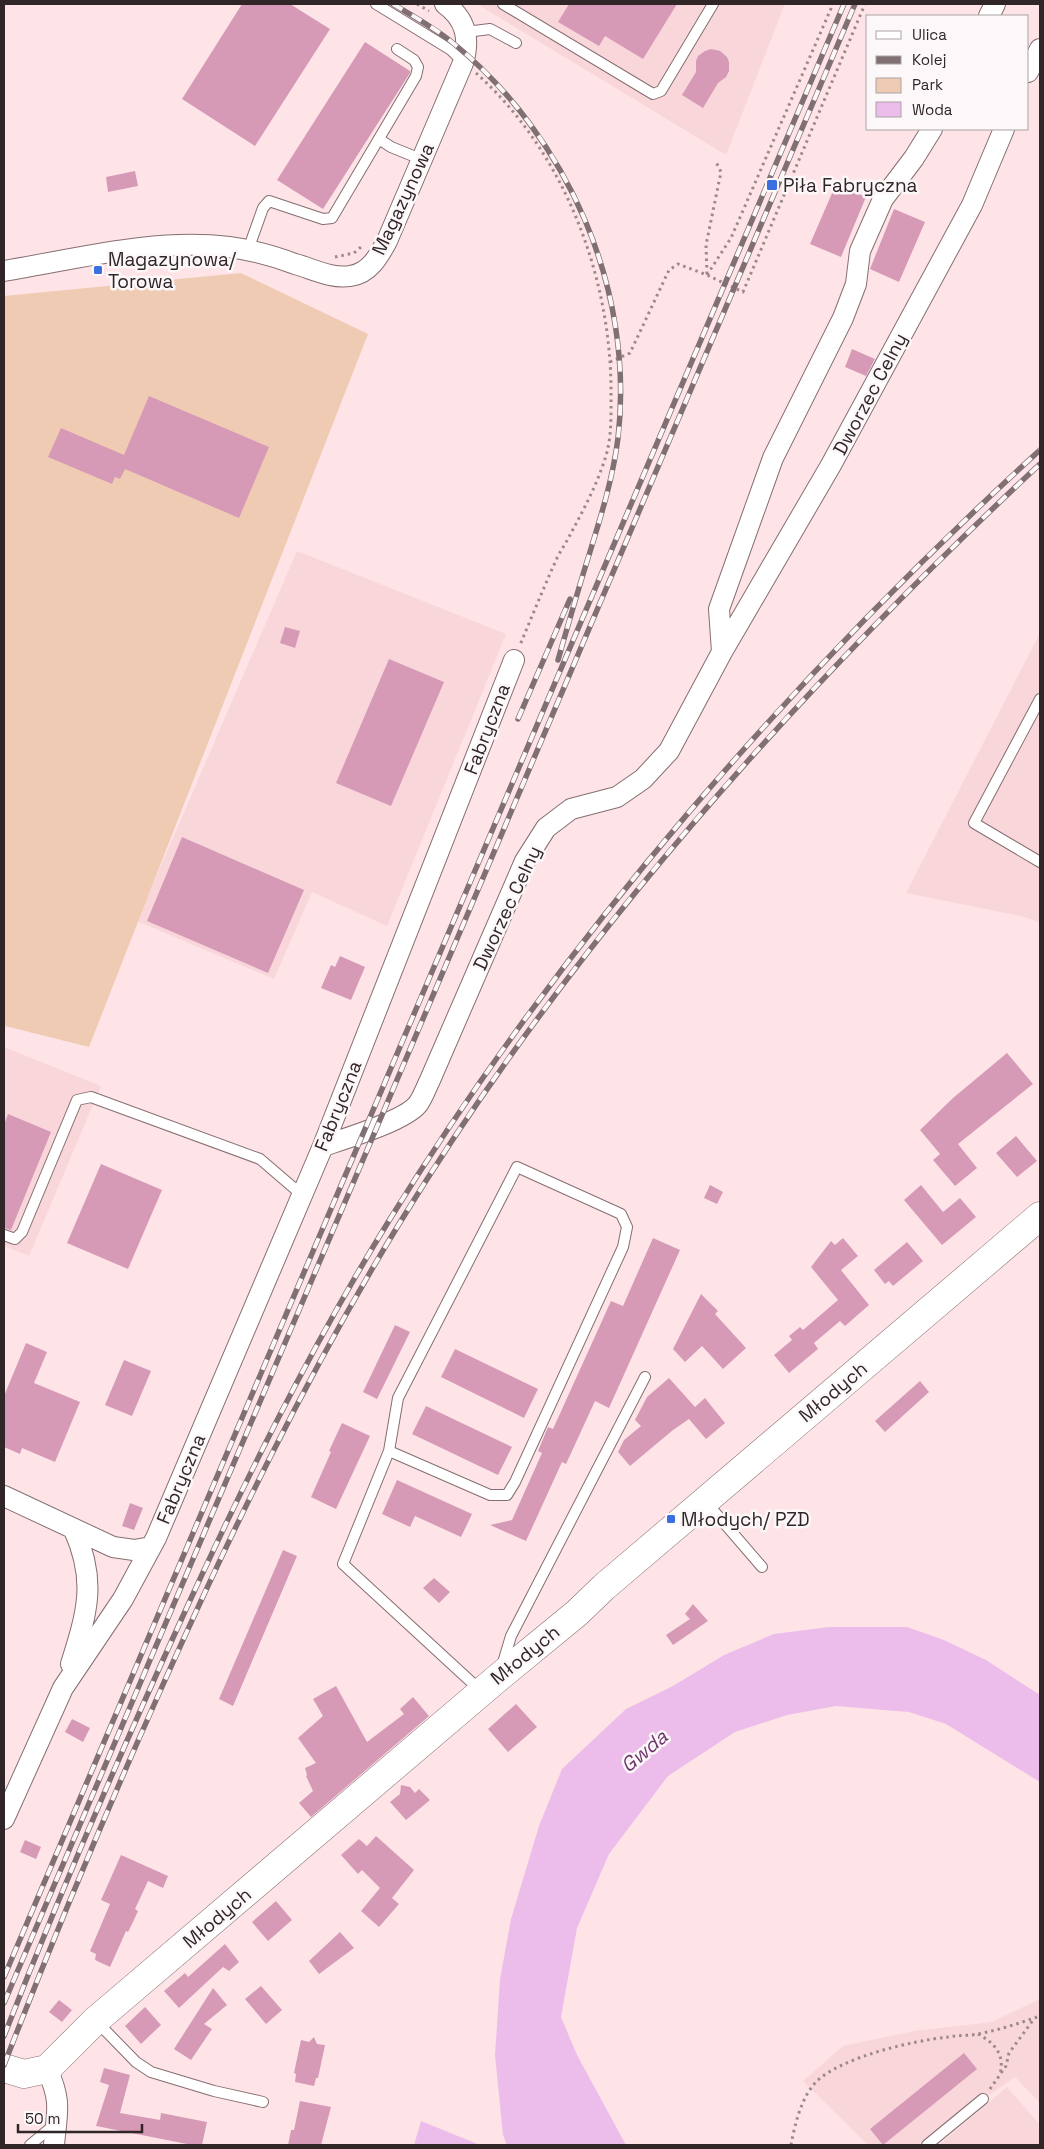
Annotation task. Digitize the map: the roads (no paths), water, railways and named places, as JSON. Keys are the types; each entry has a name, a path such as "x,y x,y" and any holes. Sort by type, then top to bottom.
{"street":[{"path":"440,9 456,14 466,32"},
{"name":"Magazynowa","path":"4,271 167,245 206,245 248,250 336,276 358,275 373,263 387,241 423,160 464,63 467,45 466,32"},
{"path":"1029,70 1040,49"},
{"path":"722,652 719,609 773,458 843,318 856,284 860,251 883,200 914,158 931,130"},
{"name":"Dworzec Celny","path":"323,1146 376,1128 417,1105 430,1080 526,861 546,828 571,809 617,797 643,779 669,751 722,652 831,465 963,221 1004,130"},
{"name":"Fabryczna","path":"63,1688 123,1599 151,1547 323,1146 514,660"},
{"name":"Młodych","path":"47,2069 95,2021 490,1684 577,1613 604,1587 1040,1216"},
{"name":"Fabryczna","path":"4,1496 113,1547 134,1550 151,1547"},
{"name":"Fabryczna","path":"4,1819 63,1688 79,1640 88,1593 88,1579 84,1552 74,1530"},
{"path":"4,2068 24,2074 47,2069 56,2089 59,2105 54,2145"}],"lane":[{"path":"376,4 452,50 464,63"},
{"path":"503,4 653,94 662,91 713,4"},
{"path":"466,32 490,29 516,44"},
{"path":"248,250 263,208 269,201 323,219 332,218 416,76 418,67 414,60 397,49"},
{"path":"379,139 392,147 423,160"},
{"path":"1040,699 974,823 1040,862"},
{"path":"4,1235 15,1239 22,1232 78,1100 91,1097 260,1160 302,1196"},
{"path":"389,1451 490,1496 507,1495 515,1482 623,1247 628,1227 621,1214 518,1167 398,1398 389,1451 343,1564 490,1684 511,1636 645,1377"},
{"path":"705,1501 762,1567"},
{"path":"95,2021 136,2062 152,2072 214,2091 263,2102"},
{"path":"927,2145 983,2098"},
{"path":"30,2145 56,2123"}],"water":[{"name":"Gwda","path":"829,1627 907,1627 944,1640 986,1660 1040,1695 1040,1782 946,1724 909,1712 836,1706 787,1715 735,1732 668,1776 609,1854 577,1928 561,2017 577,2055 626,2145 507,2145 503,2135 495,2055 500,1979 511,1919 539,1826 562,1769 626,1709 673,1686 724,1655 774,1634"},
{"path":"421,2121 480,2145 414,2145"}],"railway":[{"path":"393,4 453,43 494,81 530,124 560,170 585,220 604,273 616,327 621,382 618,438 606,497 558,660"},
{"path":"4,1977 844,4"},
{"path":"4,2003 855,4"},
{"path":"4,2036 66,1882 132,1730 201,1576 251,1472 304,1369 360,1268 458,1114 531,1011 608,910 689,812 773,717 860,625 949,536 1040,450"},
{"path":"4,2065 59,1926 117,1789 184,1637 270,1457 365,1281 466,1120 538,1018 614,919 694,823 777,729 862,638 1040,464"},
{"path":"518,719 570,599"}],"place":[{"name":"Piła Fabryczna","path":"772,185"},
{"name":"Magazynowa/ Torowa","path":"98,270"},
{"name":"Młodych/ PZD","path":"671,1519"}]}
